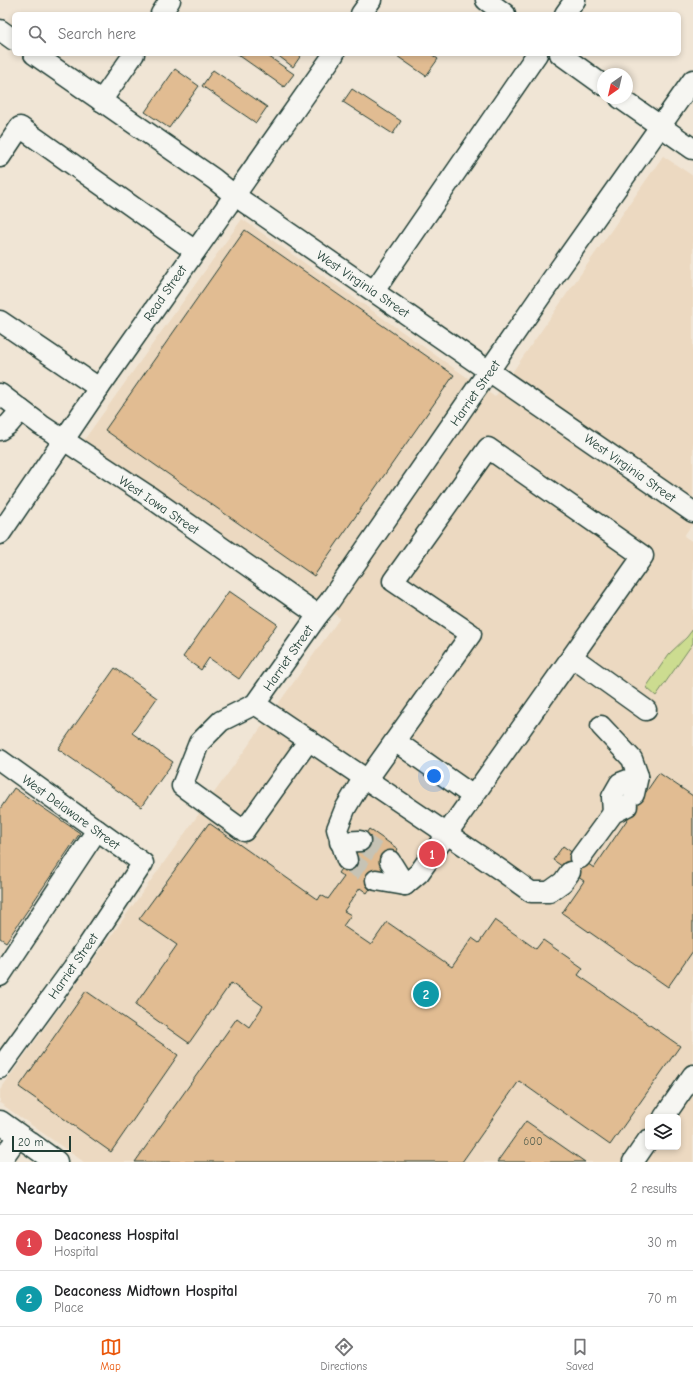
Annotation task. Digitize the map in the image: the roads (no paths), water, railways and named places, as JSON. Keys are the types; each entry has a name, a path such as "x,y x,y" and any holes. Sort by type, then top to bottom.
{"main road":[{"path":"0,1122 56,1162"}],"street":[{"path":"162,12 170,0"},
{"path":"362,12 371,0"},
{"path":"486,0 502,12"},
{"path":"566,12 575,0"},
{"path":"0,30 12,39"},
{"name":"West Virginia Street","path":"37,56 214,179 234,195 693,512"},
{"path":"101,101 133,56"},
{"name":"Read Street","path":"0,534 195,250 333,56"},
{"path":"374,291 536,56"},
{"path":"563,56 597,81"},
{"name":"Harriet Street","path":"255,704 318,615 329,602 560,268 693,80"},
{"path":"629,104 693,149"},
{"path":"0,157 20,128 195,250"},
{"path":"0,321 99,388"},
{"name":"West Iowa Street","path":"0,394 318,615"},
{"path":"0,430 9,424 21,410"},
{"path":"360,841 344,851 337,829 345,809 365,779 395,741 471,634 393,581 488,448 642,556 419,873 405,885"},
{"path":"572,656 646,710"},
{"path":"309,740 244,831 182,786 199,742 221,721 255,704 309,740 365,779 502,871 531,892 548,892 563,882 628,797 632,759 601,726"},
{"path":"395,741 473,796"},
{"name":"West Delaware Street","path":"3,769 97,830 143,863"},
{"path":"0,976 97,830"},
{"path":"390,861 405,885"},
{"name":"Harriet Street","path":"0,1068 73,968 143,863"},
{"path":"376,880 405,885"},
{"path":"666,1114 693,1074"},
{"path":"0,1162 19,1135"},
{"path":"633,1162 645,1144"}],"tunnel":[{"path":"360,841 390,861"},
{"path":"347,860 376,880"}],"place":[{"name":"Deaconess Hospital","path":"432,854"},
{"name":"Deaconess Midtown Hospital","path":"426,994"}]}
